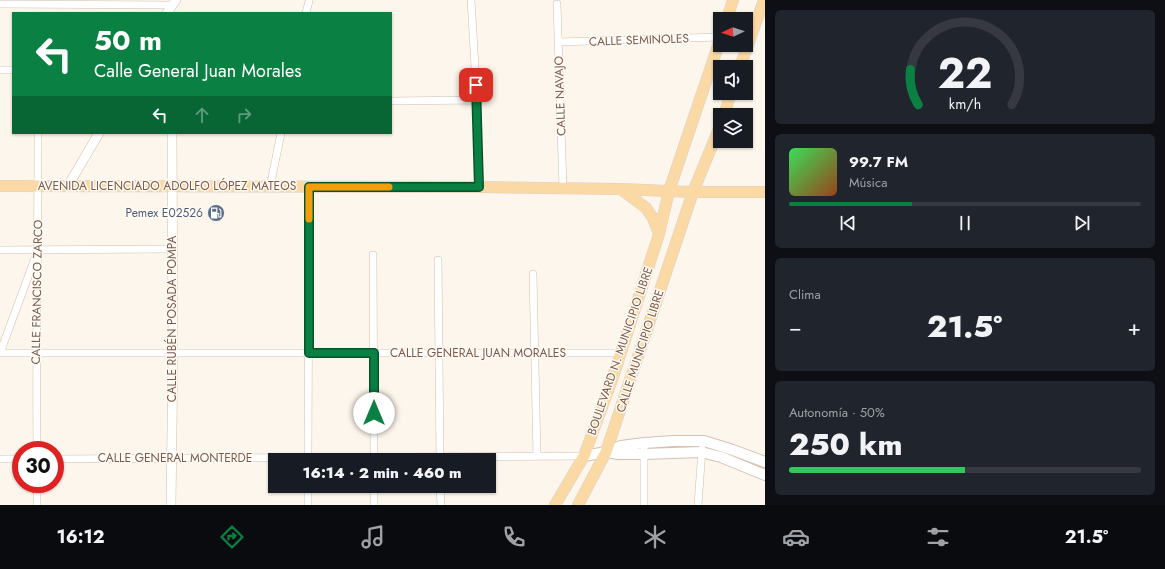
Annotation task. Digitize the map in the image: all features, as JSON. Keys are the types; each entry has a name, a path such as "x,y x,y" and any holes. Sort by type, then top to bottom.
{"main road":[{"path":"729,12 733,0"},
{"path":"743,60 764,0"},
{"name":"BOULEVARD N. MUNICIPIO LIBRE","path":"555,505 584,456 613,377 659,234 669,190 716,52"},
{"name":"CALLE MUNICIPIO LIBRE","path":"578,505 606,452 693,192 713,143"},
{"name":"AVENIDA LICENCIADO ADOLFO LÓPEZ MATEOS","path":"0,186 479,187 669,190 693,192 765,192"},
{"path":"620,189 646,208 653,218 659,234"},
{"path":"644,284 660,292"},
{"name":"CALLE GENERAL MONTERDE","path":"584,456 606,452 621,446 644,443 704,441 765,462"},
{"name":"CALLE GENERAL MONTERDE","path":"606,452 618,454 701,452 765,475"}],"street":[{"path":"306,12 310,0"},
{"path":"472,0 477,100 479,187"},
{"path":"0,4 38,2 172,6"},
{"name":"CALLE NAVAJO","path":"557,4 563,188"},
{"name":"CALLE SEMINOLES","path":"558,42 713,39"},
{"path":"0,70 12,70"},
{"path":"392,101 477,100"},
{"name":"CALLE FRANCISCO ZARCO","path":"37,441 36,353 38,134"},
{"path":"68,186 98,134"},
{"name":"CALLE RUBÉN POSADA POMPA","path":"172,134 172,505"},
{"path":"270,187 281,134"},
{"path":"308,453 309,187"},
{"path":"0,250 172,249"},
{"path":"0,353 38,250"},
{"path":"373,255 374,453"},
{"path":"438,260 440,453"},
{"path":"534,274 537,456"},
{"name":"CALLE GENERAL JUAN MORALES","path":"0,353 621,353"},
{"path":"698,505 701,452 704,441"},
{"path":"644,443 644,505"},
{"name":"CALLE GENERAL MONTERDE","path":"496,457 584,456"},
{"path":"0,459 12,459"},
{"name":"CALLE GENERAL MONTERDE","path":"64,459 268,459"},
{"path":"37,493 37,505"},
{"path":"308,493 308,505"},
{"path":"374,493 374,505"},
{"path":"440,493 441,505"}],"slow traffic":[{"path":"309,219 309,187 389,187"}],"place":[{"name":"Pemex E02526","path":"216,213"}],"route":[{"path":"374,413 374,353 309,353 309,187 479,187 476,85"}]}
